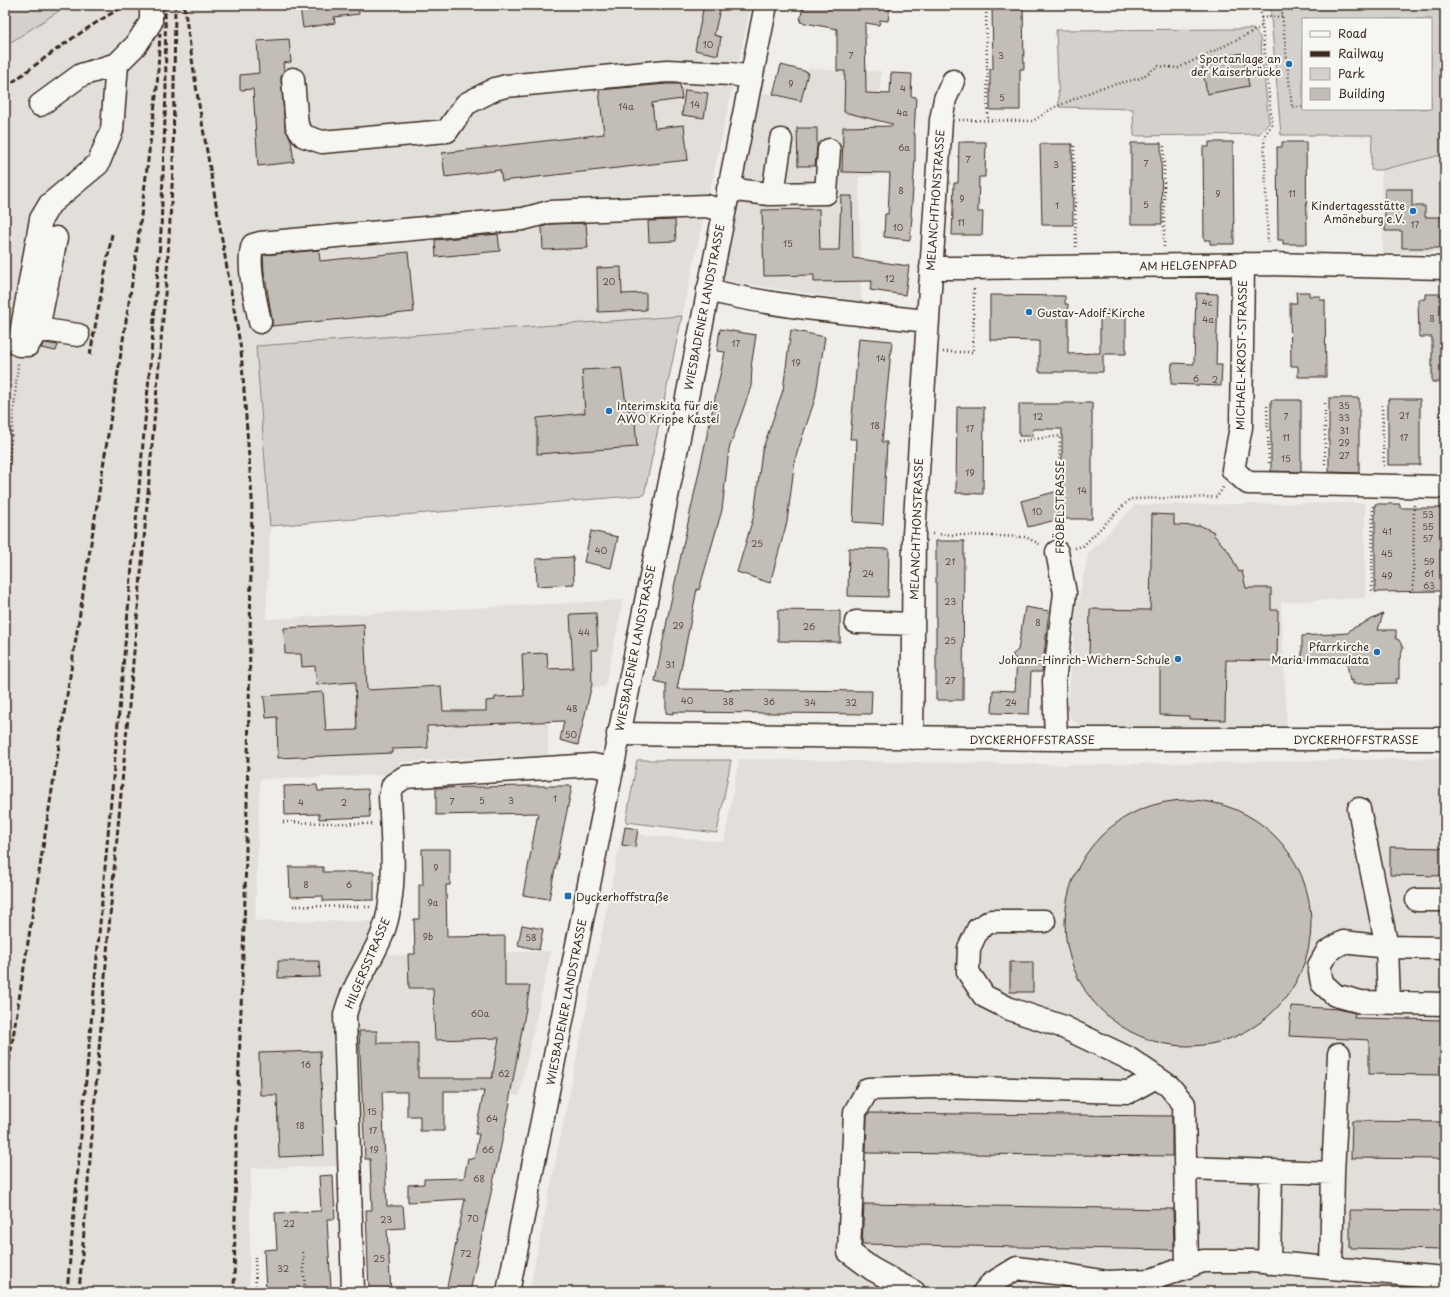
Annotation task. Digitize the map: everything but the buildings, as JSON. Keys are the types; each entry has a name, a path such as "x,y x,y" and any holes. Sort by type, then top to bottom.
{"street":[{"path":"40,106 81,75 117,64 136,45 151,22 151,5"},
{"name":"WIESBADENER LANDSTRASSE","path":"508,1292 618,734 766,5"},
{"path":"56,238 38,329 28,345 19,345 41,219 50,204 98,164 112,130 117,64"},
{"path":"293,79 297,126 304,136 322,142 447,131 466,104 506,86 667,71 751,77"},
{"name":"MELANCHTHONSTRASSE","path":"912,738 914,534 925,351 941,120 945,100 953,81"},
{"path":"773,194 781,140"},
{"path":"728,189 773,194 826,193 829,150"},
{"path":"260,322 253,286 250,251 253,245 260,243 523,219 549,212 706,206 724,211"},
{"name":"AM HELGENPFAD","path":"931,268 1244,264 1445,268"},
{"name":"MICHAEL-KROST-STRASSE","path":"1233,470 1241,428 1244,264"},
{"path":"708,290 817,308 927,321"},
{"path":"38,329 78,335"},
{"path":"1233,470 1248,483 1443,487"},
{"name":"FRÖBELSTRASSE","path":"1056,739 1054,681 1065,593 1057,552"},
{"path":"856,622 913,624"},
{"name":"DYCKERHOFFSTRASSE","path":"618,734 1056,739 1445,739"},
{"name":"HILGERSSTRASSE","path":"353,1292 345,1015 348,1003 382,935 389,908 392,866 390,796 393,785 405,777 593,765 612,769"},
{"path":"1359,809 1387,946 1389,1002"},
{"path":"1418,900 1445,900"},
{"path":"1044,920 992,921 978,929 969,948 968,972 984,996 1010,1009 1061,1026 1128,1058 1169,1086 1184,1104 1187,1267"},
{"path":"1445,948 1387,946 1343,942 1327,952 1319,966 1322,983 1335,995 1361,1002 1445,1004"},
{"path":"1331,1268 1333,1173 1339,1054"},
{"path":"914,1292 872,1269 849,1252 855,1112 868,1089 936,1087 1129,1092 1156,1077"},
{"path":"1185,1168 1333,1173"},
{"path":"1269,1263 1271,1171"},
{"path":"984,1292 991,1284 1017,1268 1055,1272 1107,1282 1151,1280 1203,1261 1269,1263 1445,1278"}],"path":[{"path":"986,5 988,120"},
{"path":"1260,5 1272,125 1264,136 1268,264"},
{"path":"1281,5 1292,107 1302,107"},
{"path":"1262,18 1282,16"},
{"path":"941,120 1033,120 1053,108 1100,88 1142,78 1158,66 1178,68 1247,36 1262,26"},
{"path":"1164,144 1164,265"},
{"path":"1074,146 1076,267"},
{"path":"925,351 973,352 975,268"},
{"path":"5,508 19,345"},
{"path":"1325,403 1325,485"},
{"path":"1441,403 1443,487"},
{"path":"1372,591 1379,486 1382,405"},
{"path":"1267,406 1269,484"},
{"name":"FRÖBELSTRASSE","path":"1018,441 1060,436 1057,552"},
{"path":"914,534 1025,537 1057,552 1083,546 1130,499 1217,497 1233,470"},
{"path":"1413,590 1414,486"},
{"path":"283,822 391,825"},
{"path":"293,906 389,908"},
{"path":"303,1252 305,1292"},
{"path":"256,1257 256,1292"}],"shaded area":[{"path":"5,5 751,5 682,316 256,346 270,526 266,619 623,600 605,687 548,689 548,755 399,762 400,774 260,779 255,921 399,921 387,953 396,955 551,951 519,1096 487,1091 336,1093 338,1166 251,1168 249,1292 5,1292"},
{"path":"809,68 837,71 881,71 878,175 859,177 861,302 722,280 756,93 773,94 801,101"},
{"name":"Kindertagesstätte Amöneburg e.V.","path":"1445,154 1445,252 1383,253 1381,170"},
{"name":"Johann-Hinrich-Wichern-Schule","path":"1365,503 1365,598 1281,602 1287,728 1089,727 1077,724 1070,718 1068,707 1076,611 1088,554 1135,505"},
{"path":"1445,758 1445,1292 529,1292 622,833 724,842 739,759 1084,765"}],"green space":[{"path":"5,5 68,5 5,46"},
{"name":"Sportanlage an der Kaiserbrücke","path":"1270,5 1445,5 1445,154 1381,170 1371,170 1372,135 1281,135"},
{"path":"1253,29 1260,37 1269,123 1259,134 1134,136 1133,109 1059,107 1056,30"},
{"path":"682,316 644,495 270,526 256,346"},
{"path":"637,760 731,760 717,833 626,822"}],"railway":[{"path":"5,88 64,44 126,5"},
{"path":"67,1292 161,231 166,89 165,5"},
{"path":"79,1292 112,892 167,271 173,169 175,5"},
{"path":"184,5 198,99 241,350 252,498 245,897 236,1150 234,1292"},
{"path":"5,1088 135,264 157,88 160,33"},
{"path":"90,355 112,234"}],"place":[{"name":"Sportanlage an der Kaiserbrücke","path":"1289,64"},
{"name":"Kindertagesstätte Amöneburg e.V.","path":"1413,211"},
{"name":"Gustav-Adolf-Kirche","path":"1029,312"},
{"name":"Interimskita für die AWO Krippe Kastel","path":"609,411"},
{"name":"Pfarrkirche Maria Immaculata","path":"1377,652"},
{"name":"Johann-Hinrich-Wichern-Schule","path":"1178,659"},
{"name":"Dyckerhoffstraße","path":"568,896"}]}
